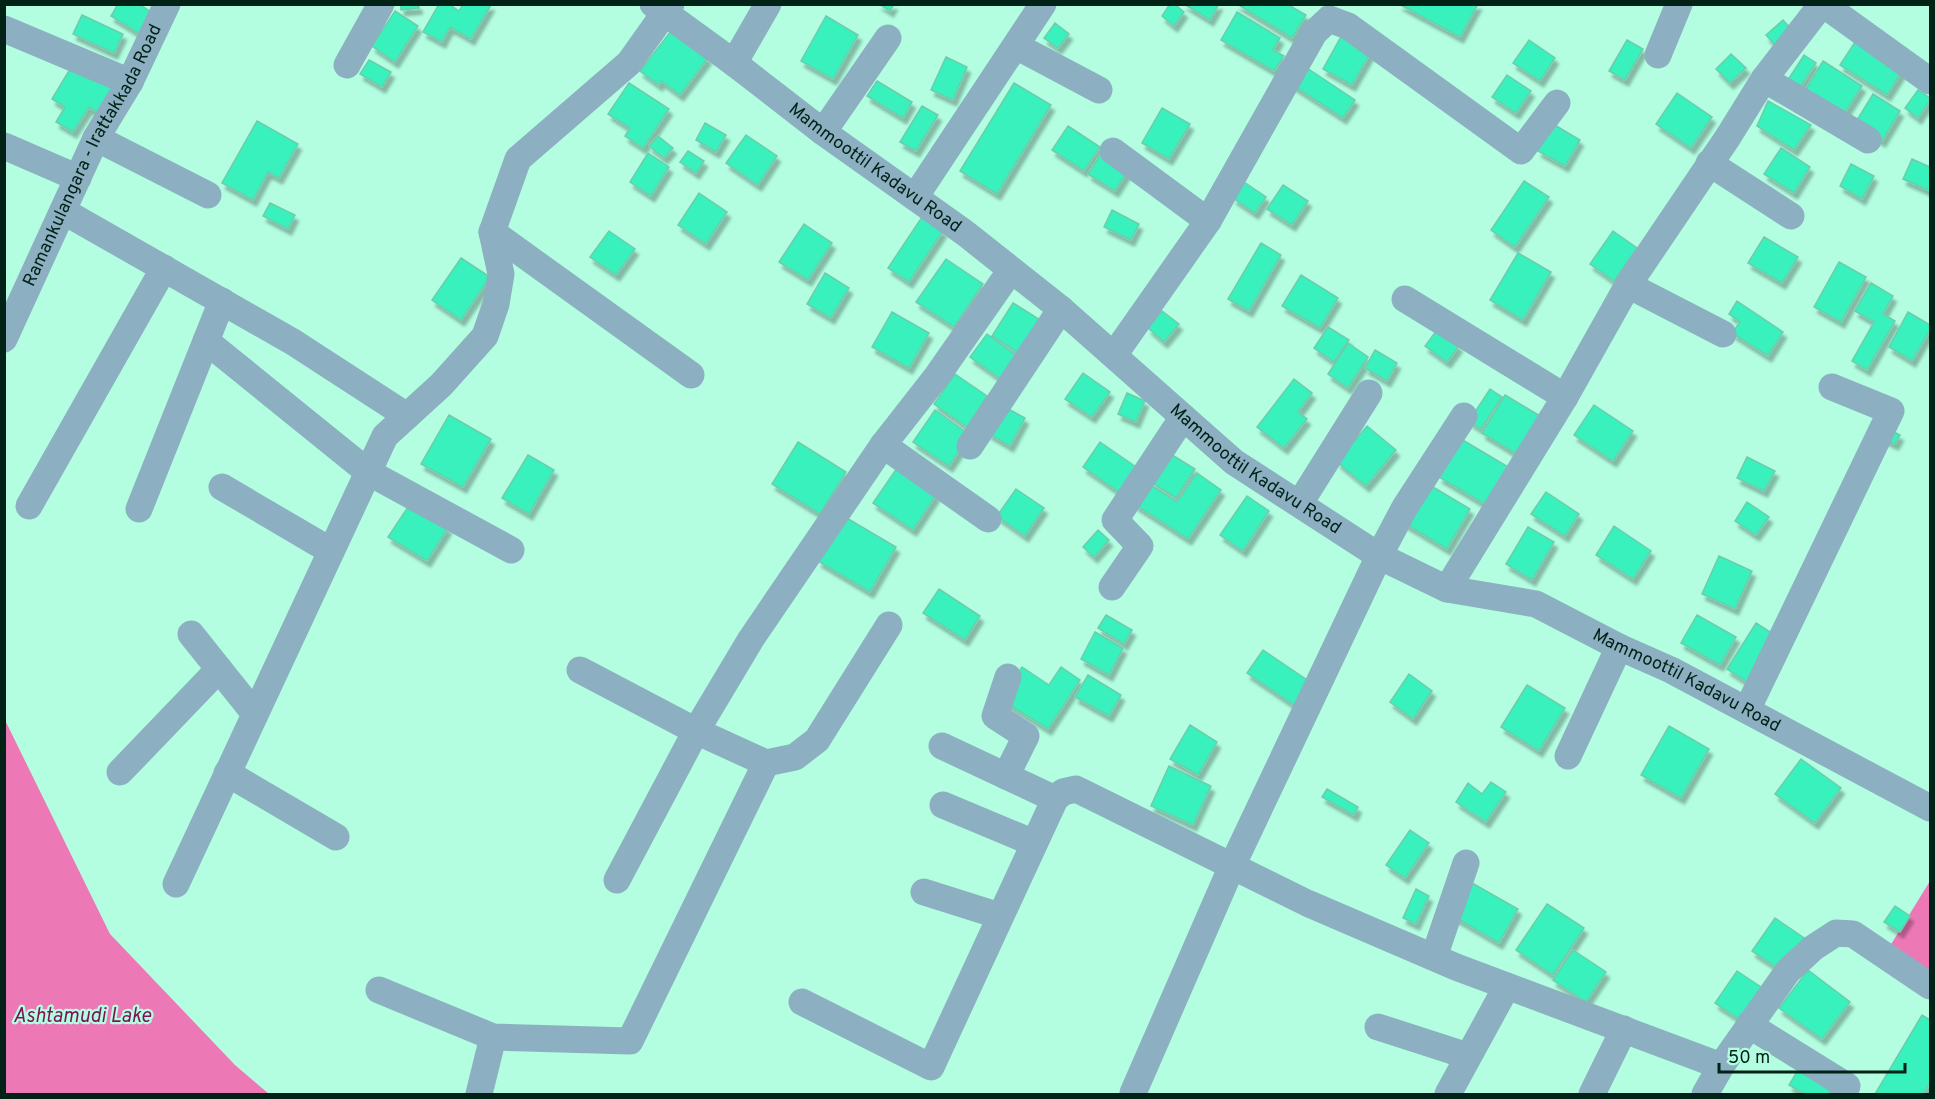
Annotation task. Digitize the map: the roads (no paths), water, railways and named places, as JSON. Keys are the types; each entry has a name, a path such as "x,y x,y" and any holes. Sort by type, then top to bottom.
{"street":[{"path":"346,65 381,4"},
{"path":"734,63 768,4"},
{"path":"915,197 1043,4"},
{"path":"1658,55 1679,4"},
{"path":"1448,589 1565,397 1628,285 1728,137 1764,79 1823,4 1930,81"},
{"name":"Ramankulangara - Irattakkada Road","path":"4,339 96,138 130,82 161,7"},
{"path":"176,884 385,436 441,385 485,336 496,304 501,274 492,232 518,159 629,63 663,7"},
{"name":"Mammoottil Kadavu Road","path":"663,7 824,132 965,233 1060,309 1234,462 1379,556 1448,589 1536,604 1619,647 1671,670 1930,808"},
{"path":"1114,355 1208,221 1314,33 1329,19 1348,26 1521,151 1557,104"},
{"path":"4,29 130,82"},
{"path":"824,132 888,38"},
{"path":"1016,46 1099,90"},
{"path":"1764,79 1868,140"},
{"path":"96,138 208,195"},
{"path":"4,146 78,178"},
{"path":"1113,151 1208,221"},
{"path":"1709,163 1791,216"},
{"path":"63,211 293,342 407,416"},
{"path":"492,232 691,375"},
{"path":"29,506 164,268"},
{"path":"617,880 696,731 751,639 883,445 937,376 1011,270"},
{"path":"1628,285 1723,334"},
{"path":"1405,298 1565,397"},
{"path":"139,509 222,301"},
{"path":"970,446 1060,309"},
{"path":"206,341 368,472 511,550"},
{"path":"1747,710 1892,411 1832,387"},
{"path":"1300,503 1369,393"},
{"path":"1133,1093 1232,866 1379,556 1405,507 1464,416"},
{"path":"1112,587 1140,546 1115,520 1184,417"},
{"path":"883,445 988,519"},
{"path":"222,487 331,551"},
{"path":"580,670 696,731 766,764 795,757 817,740 889,625"},
{"path":"191,634 255,714"},
{"path":"1568,756 1619,647"},
{"path":"120,772 219,669"},
{"path":"1006,776 1026,736 995,716 1008,677"},
{"path":"942,746 1055,799"},
{"path":"379,990 493,1037 630,1041 766,764"},
{"path":"228,774 336,837"},
{"path":"802,1002 931,1067 1055,799 1063,792 1076,789 1307,903 1507,986 1721,1066"},
{"path":"943,805 1034,843"},
{"path":"1434,957 1467,862"},
{"path":"924,892 1000,916"},
{"path":"1705,1095 1721,1066 1788,971 1813,948 1836,933 1853,934 1930,986"},
{"path":"1448,1095 1507,986"},
{"path":"1749,1025 1847,1086 1842,1095"},
{"path":"1378,1027 1468,1056"},
{"path":"1592,1095 1624,1029"},
{"path":"479,1095 493,1037"}],"water":[{"name":"Ashtamudi Lake","path":"4,718 110,934 235,1065 269,1094 5,1094"},
{"path":"1930,881 1930,971 1890,946"}]}
